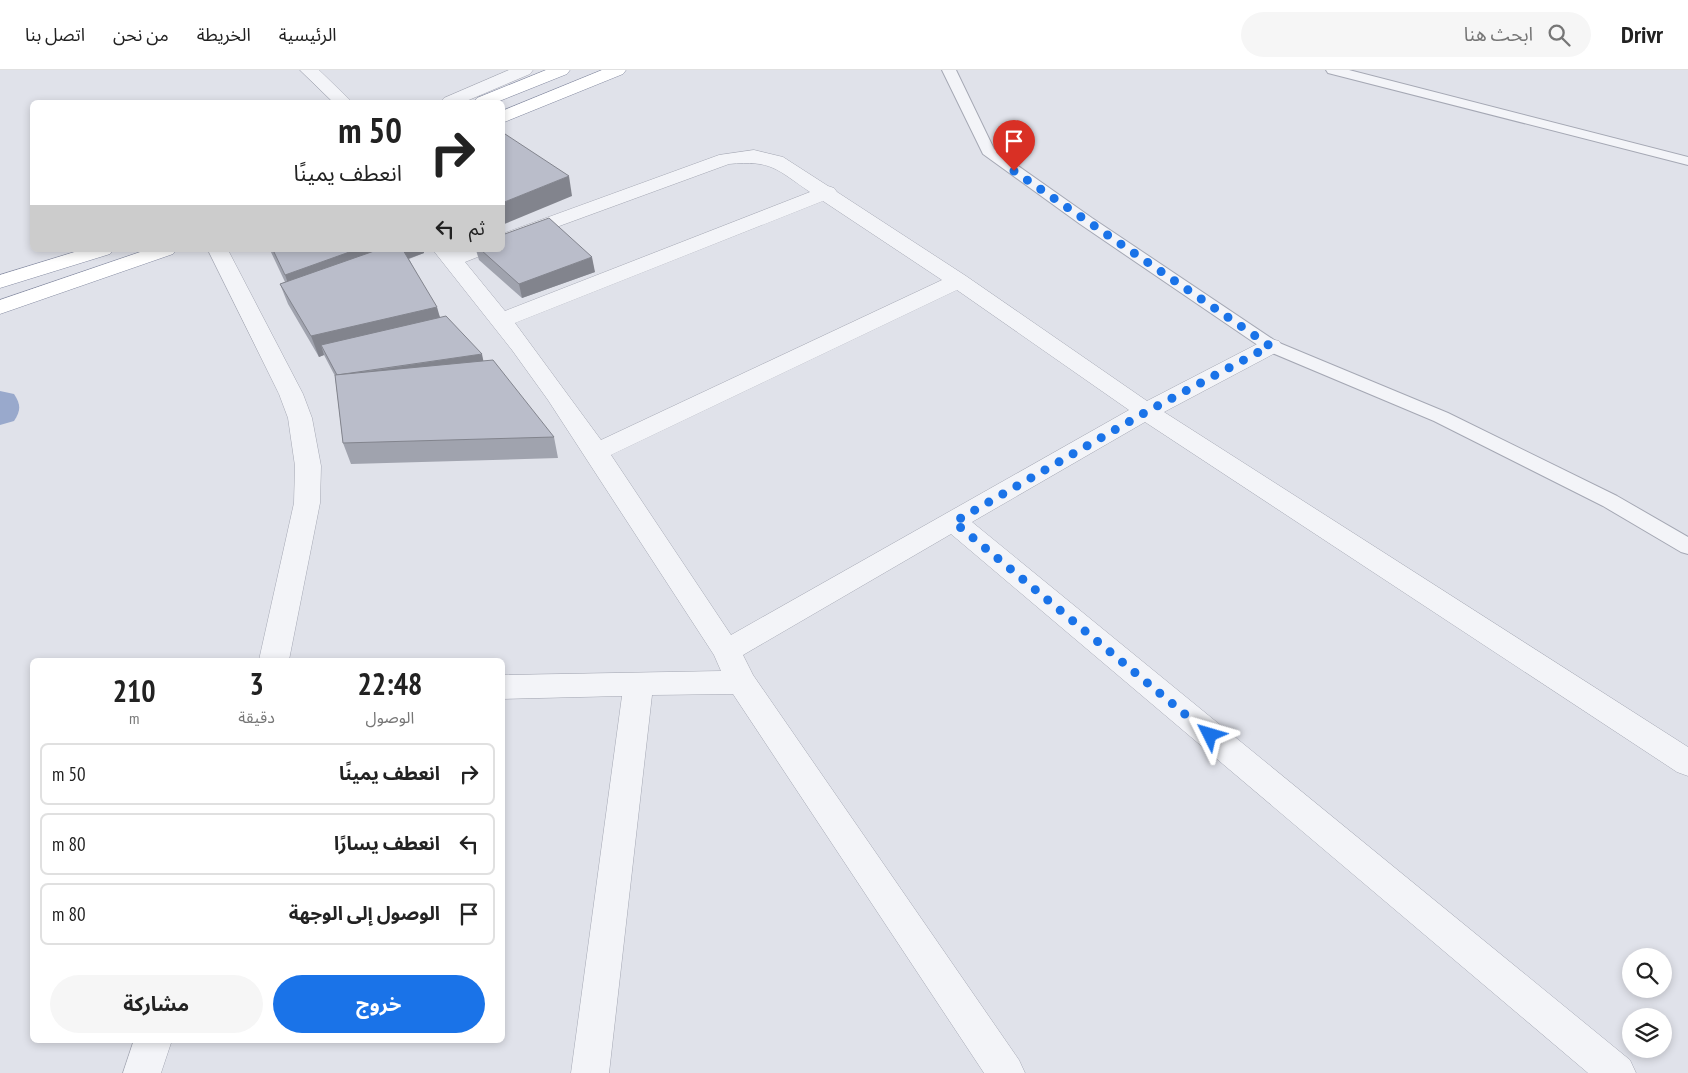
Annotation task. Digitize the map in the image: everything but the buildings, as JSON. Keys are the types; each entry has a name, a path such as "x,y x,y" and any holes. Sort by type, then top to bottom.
{"highway":[{"path":"489,100 561,70"},
{"path":"505,117 618,70"},
{"path":"0,282 97,252"},
{"path":"0,307 160,252"}],"street":[{"path":"309,70 341,100"},
{"path":"455,100 524,70"},
{"path":"505,240 726,159 742,156 762,156 776,161 827,192 958,280 1146,412 1688,763"},
{"path":"502,320 827,192"},
{"path":"219,252 291,394 300,418 308,466 307,503 274,658"},
{"path":"447,255 466,252"},
{"path":"447,255 541,370 726,651 741,682 1006,1073"},
{"path":"596,452 958,280"},
{"path":"726,651 1146,412 1270,346"},
{"path":"954,522 1617,1073"},
{"path":"505,688 741,682"},
{"path":"590,1073 638,685"},
{"path":"142,1073 152,1043"}],"lane":[{"path":"949,70 988,151 1086,221 1270,346 1441,417 1610,501 1688,546"},
{"path":"1333,70 1688,161"}],"waterway":[{"path":"0,403 0,412"}],"route":[{"path":"1014,171 1270,346 1146,412 954,522 1210,735"}]}
